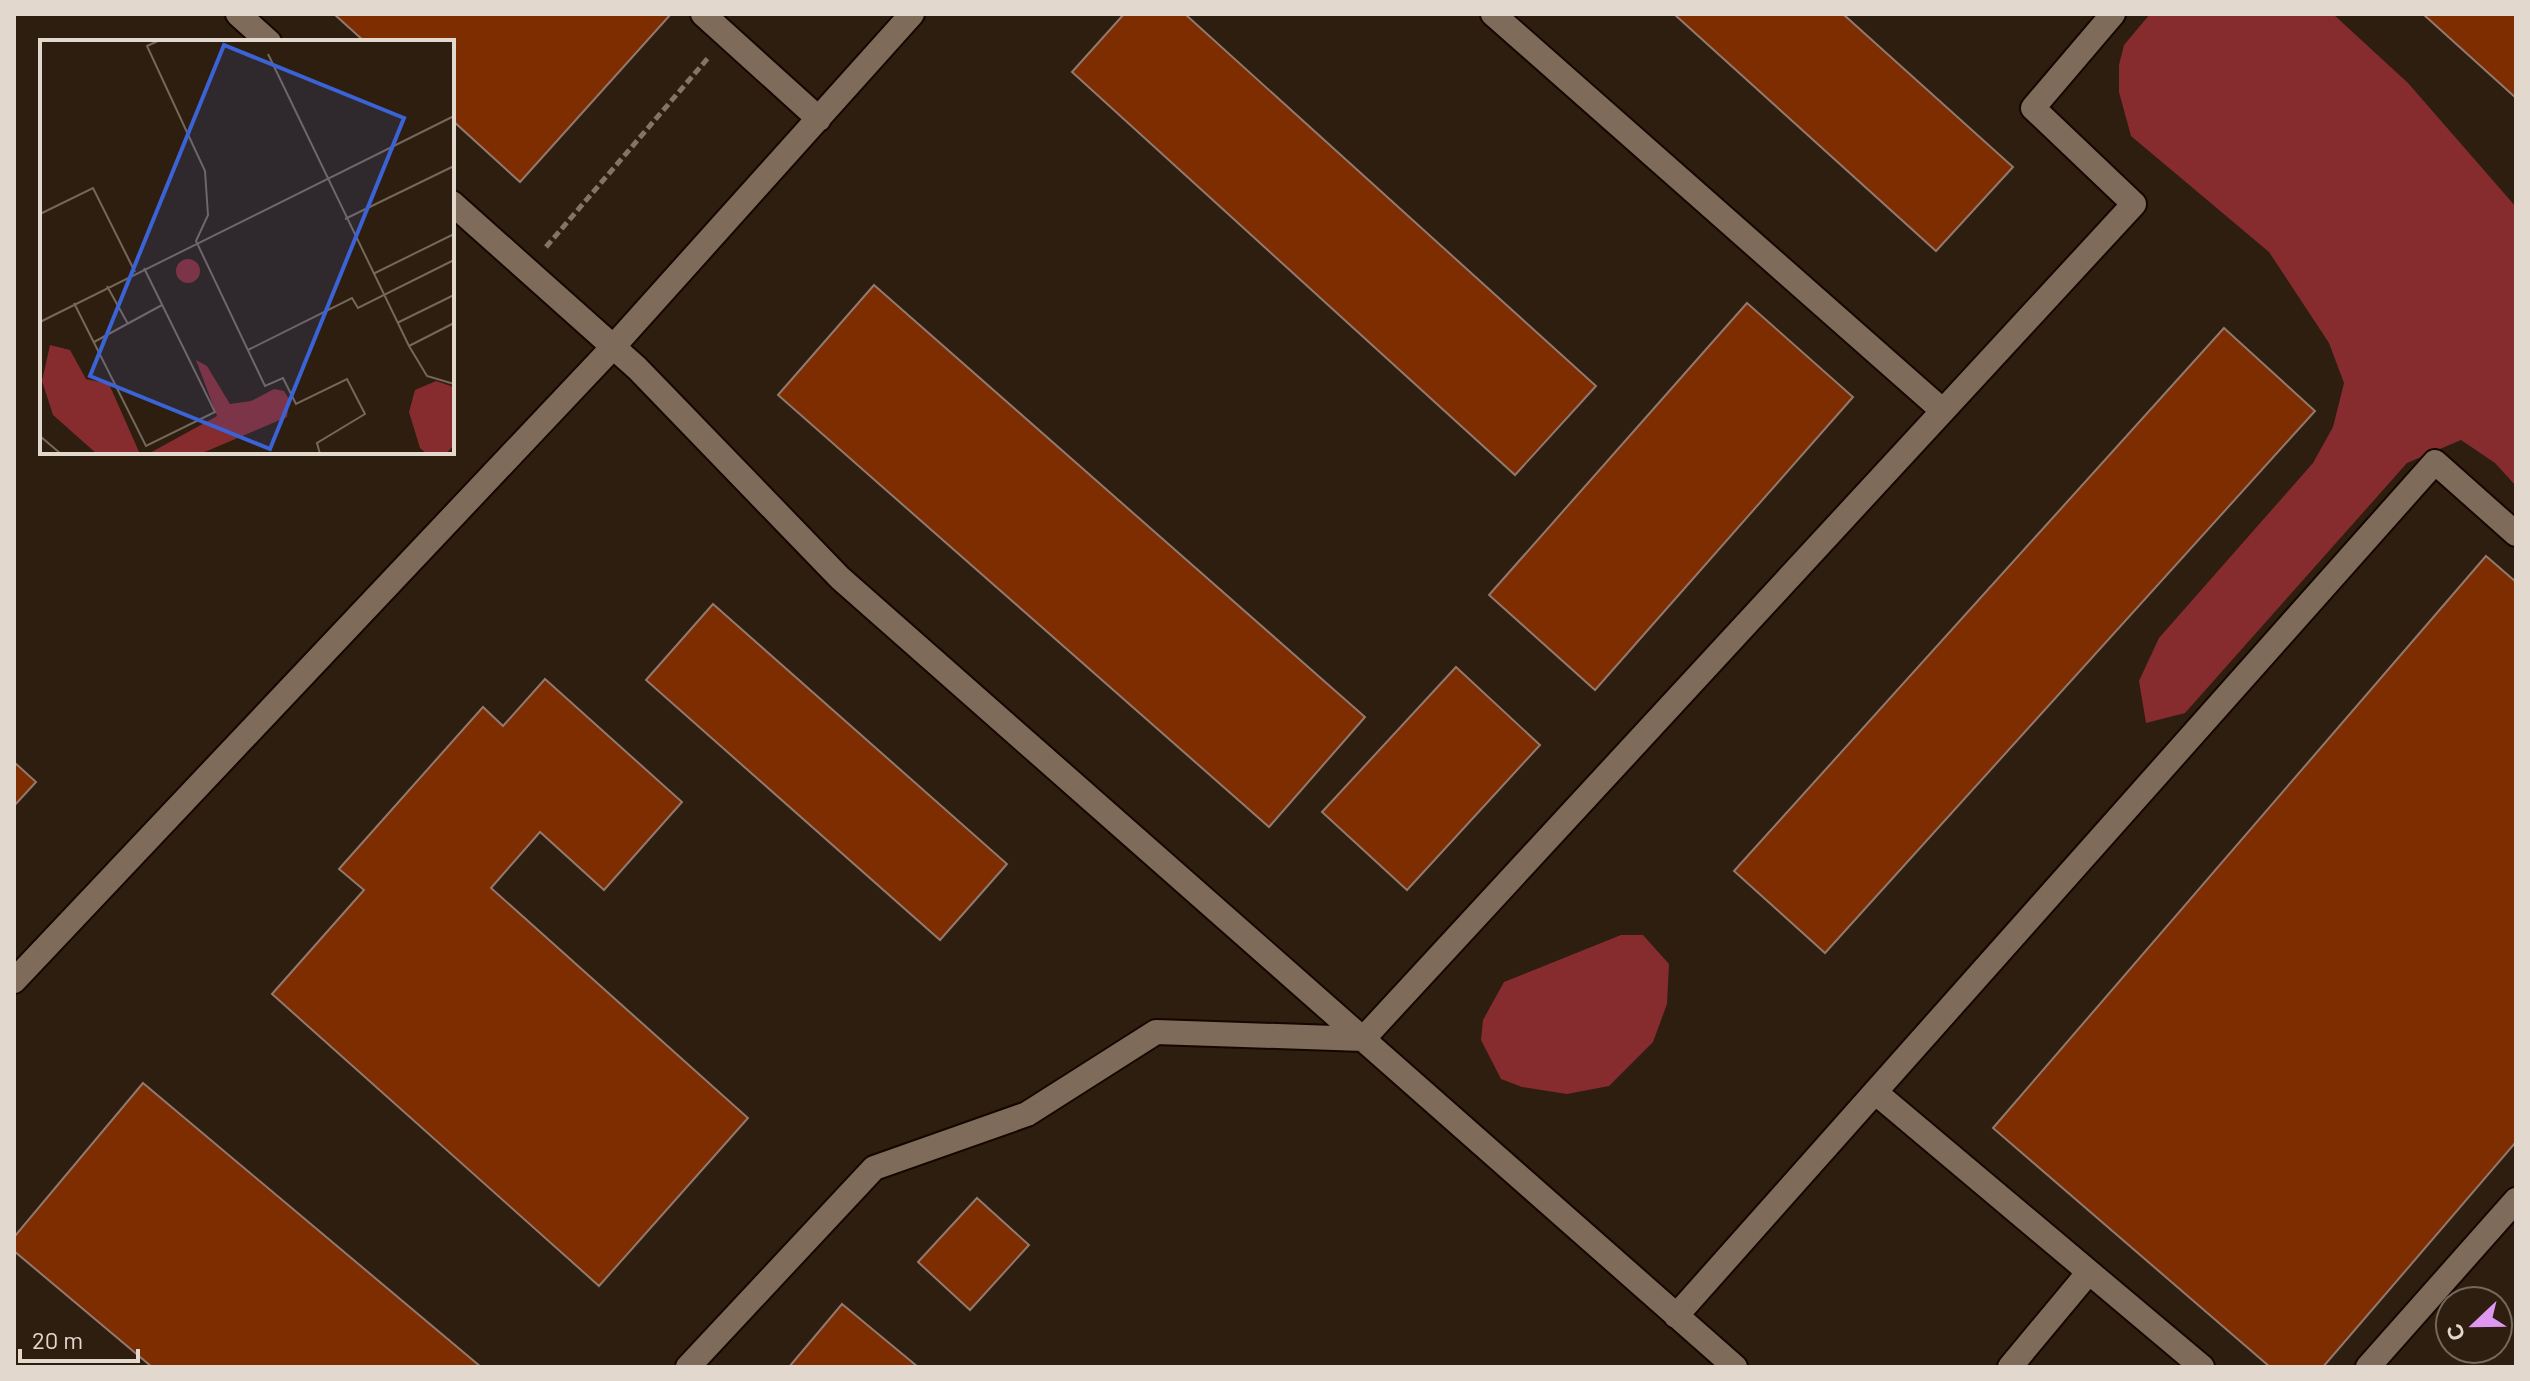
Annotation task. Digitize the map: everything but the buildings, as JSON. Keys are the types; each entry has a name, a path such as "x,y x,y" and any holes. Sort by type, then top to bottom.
{"street":[{"path":"238,14 267,40"},
{"path":"703,14 819,119"},
{"path":"14,981 614,346 912,14"},
{"path":"1493,14 1943,411"},
{"path":"688,1367 874,1168 1027,1114 1156,1032 1363,1039 2134,204 2033,108 2113,14"},
{"path":"454,205 614,346 840,578 1731,1366"},
{"path":"1676,1316 2435,462 2516,534"},
{"path":"1875,1092 2202,1367"},
{"path":"2368,1367 2516,1200"},
{"path":"2010,1367 2089,1272"}],"path":[{"path":"527,269 727,36"}],"shaded area":[{"path":"2150,14 2333,14 2408,83 2516,207 2516,486 2495,463 2461,440 2407,463 2185,713 2146,723 2139,681 2159,638 2313,463 2333,427 2344,383 2329,343 2269,252 2131,136 2119,92 2119,65 2124,45"},
{"path":"1621,935 1643,935 1669,964 1667,1004 1653,1042 1609,1086 1567,1094 1522,1087 1501,1079 1481,1040 1483,1020 1504,982"}]}
